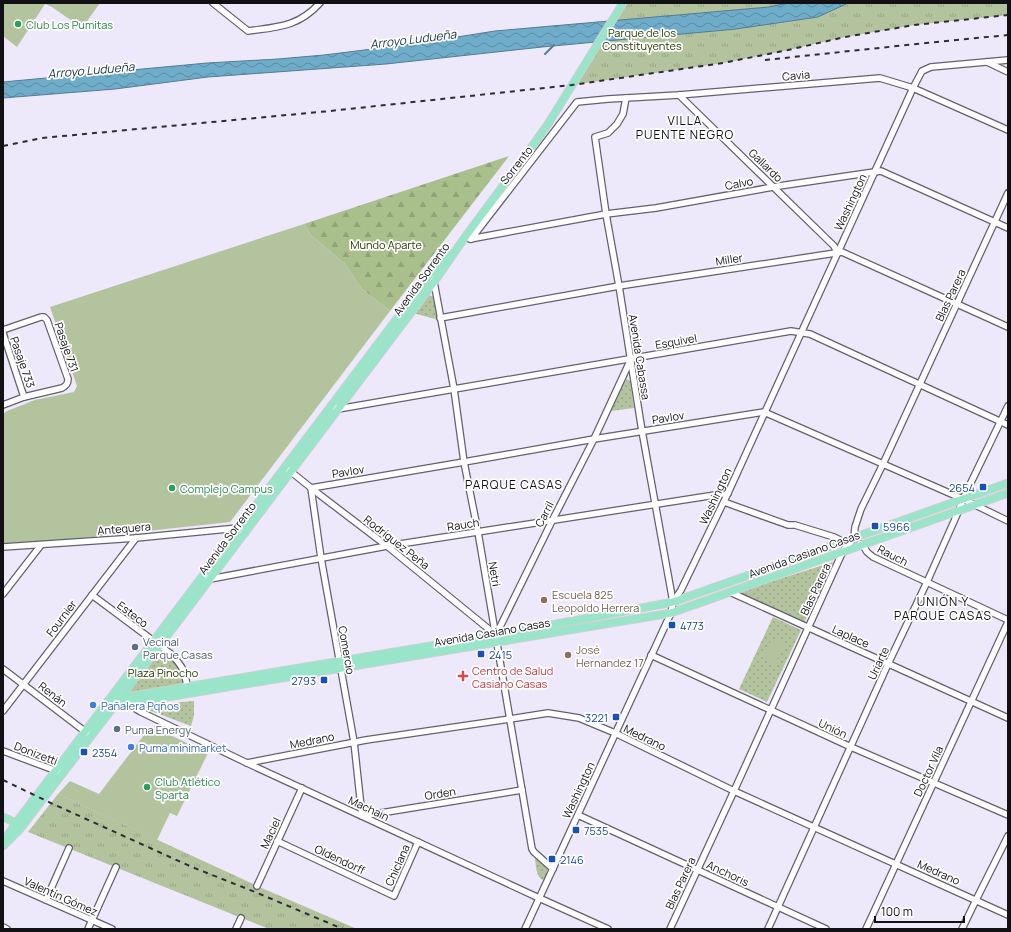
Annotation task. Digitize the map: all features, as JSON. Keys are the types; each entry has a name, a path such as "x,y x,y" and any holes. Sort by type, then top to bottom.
{"main road":[{"name":"Avenida Sorrento","path":"156,644 210,579 434,282 548,124 623,3"},
{"name":"Avenida Sorrento","path":"3,846 156,644 203,575 285,466 430,275 463,240"},
{"name":"Avenida Casiano Casas","path":"496,639 673,602 849,541 1008,483"},
{"name":"Avenida Casiano Casas","path":"117,696 131,699 496,639 671,613 1008,493"},
{"name":"Avenida Casiano Casas","path":"111,704 187,686 340,665"},
{"path":"3,817 18,826"},
{"name":"Avenida Sorrento","path":"3,843 18,826"}],"street":[{"path":"213,3 248,31 282,26 295,22 305,17 320,3"},
{"path":"986,62 1008,60"},
{"path":"986,62 1008,72"},
{"name":"Washington","path":"525,929 671,613 673,602 681,590 724,502 912,88 922,71 931,67 986,62"},
{"name":"Cavia","path":"577,102 880,78 912,88 1008,130"},
{"name":"Gallardo","path":"679,95 834,246 837,252"},
{"name":"Avenida Cabassa","path":"626,98 623,114 618,124 608,133 595,137 606,214 642,431 673,602"},
{"name":"Sorrento","path":"471,238 577,102"},
{"name":"Calvo","path":"463,240 606,214 881,171 1008,228"},
{"name":"Blas Parera","path":"670,929 843,551 849,541 861,509 1008,193"},
{"name":"Miller","path":"440,318 619,286 842,252 1008,327"},
{"name":"Netri","path":"430,275 434,282 454,389 464,462 478,532 532,849 553,869"},
{"name":"Pasaje 731","path":"3,332 41,316 44,317 47,320 68,379 67,385 62,388 24,397"},
{"name":"Esquivel","path":"338,409 791,331 810,334 1008,425"},
{"name":"Pasaje 733","path":"3,332 24,397"},
{"name":"Carril","path":"496,639 552,521 594,439 631,359"},
{"path":"3,405 24,397"},
{"path":"332,405 338,409"},
{"name":"Uriarte","path":"768,929 888,664 927,582 963,499 1008,406"},
{"path":"764,412 963,499 1008,521"},
{"name":"Pavlov","path":"311,488 594,439 764,412"},
{"name":"Rodríguez Peña","path":"285,466 311,488 387,546 496,639"},
{"name":"Comercio","path":"311,488 321,558 354,742 362,816"},
{"name":"Rauch","path":"210,579 387,546 728,493"},
{"name":"Rauch","path":"724,502 788,526 795,525 862,544 867,552 873,557 1008,621"},
{"path":"238,528 245,533"},
{"name":"Antequera","path":"3,548 136,538 238,528"},
{"name":"Fournier","path":"3,711 136,538"},
{"path":"3,594 41,545"},
{"path":"203,575 210,579"},
{"name":"Laplace","path":"730,592 1008,718"},
{"name":"Esteco","path":"92,595 171,654 186,675 187,686"},
{"name":"Doctor Vila","path":"866,929 1008,621"},
{"name":"Unión","path":"651,655 850,747 1008,816"},
{"name":"Renán","path":"3,669 88,734"},
{"name":"Machain","path":"131,699 136,709 141,712 246,763 608,929"},
{"name":"Medrano","path":"246,763 354,742 510,718 548,714 579,718 615,733 734,791 1008,915"},
{"name":"Donizetti","path":"3,751 59,772"},
{"name":"Maciel","path":"257,886 302,788"},
{"name":"Orden","path":"362,816 522,790"},
{"name":"Anchoris","path":"578,815 826,929"},
{"path":"962,929 1008,836"},
{"name":"Oldendorff","path":"277,841 394,896"},
{"name":"Chiclana","path":"394,896 418,842"},
{"path":"46,900 69,848"},
{"path":"88,929 116,867"},
{"name":"Valentín Gómez","path":"3,881 112,929"},
{"path":"236,929 241,918"},
{"path":"3,927 7,929"}],"green space":[{"name":"Club Los Pumitas","path":"3,3 100,3 82,28 52,7 45,4 17,47 3,36"},
{"name":"Parque de los Constituyentes","path":"623,3 1008,3 1008,15 914,25 845,37 723,63 572,85"},
{"name":"Mundo Aparte","path":"509,156 390,311 362,289 345,264 311,235 304,224"},
{"path":"304,224 311,235 345,264 362,289 390,311 230,522 47,542 3,545 3,414 35,400 74,392 77,386 50,307"},
{"path":"428,295 432,296 435,300 439,320 413,313"},
{"path":"627,379 630,381 634,408 611,411 625,381"},
{"path":"833,562 804,623 738,592"},
{"path":"773,617 801,630 767,702 739,689"},
{"path":"772,638 785,644 775,665 762,659"},
{"name":"Plaza Pinocho","path":"159,646 181,666 187,687 120,698"},
{"path":"194,701 194,715 191,726 138,706"},
{"name":"Club Atlético Sparta","path":"151,726 208,753 177,816 170,813 157,840 58,794 70,781 99,794"},
{"path":"58,794 264,889 357,929 269,929 28,832"},
{"path":"536,858 548,868 543,880 539,876 536,868"}],"water":[{"name":"Arroyo Ludueña","path":"787,3 848,3 818,17 736,29 542,47 386,64 208,77 115,89 3,98 3,82 207,63 324,55 413,44 495,31 769,7"}],"waterway":[{"path":"545,54 554,45"}],"railway":[{"path":"3,146 42,138 330,111 572,85 723,63 845,37 914,25 1008,15"},
{"path":"765,60 1008,35"},
{"path":"3,780 192,867 343,929"}],"place":[{"name":"Club Los Pumitas","path":"18,24"},
{"name":"2654","path":"983,487"},
{"name":"Complejo Campus","path":"172,488"},
{"name":"5966","path":"875,526"},
{"name":"Escuela 825 Leopoldo Herrera","path":"544,600"},
{"name":"4773","path":"672,625"},
{"name":"Vecinal Parque Casas","path":"135,647"},
{"name":"2415","path":"481,654"},
{"name":"José Hernandez 17","path":"568,655"},
{"name":"Centro de Salud Casiano Casas","path":"463,676"},
{"name":"2793","path":"324,680"},
{"name":"Pañalera Pqños","path":"93,705"},
{"name":"3221","path":"616,717"},
{"name":"Puma Energy","path":"117,729"},
{"name":"Puma minimarket","path":"131,747"},
{"name":"2354","path":"84,752"},
{"name":"Club Atlético Sparta","path":"147,787"},
{"name":"7535","path":"576,830"},
{"name":"2146","path":"552,859"}],"district":[{"name":"VILLA PUENTE NEGRO","path":"685,127"},
{"name":"PARQUE CASAS","path":"514,484"},
{"name":"UNIÓN Y PARQUE CASAS","path":"943,608"}]}
